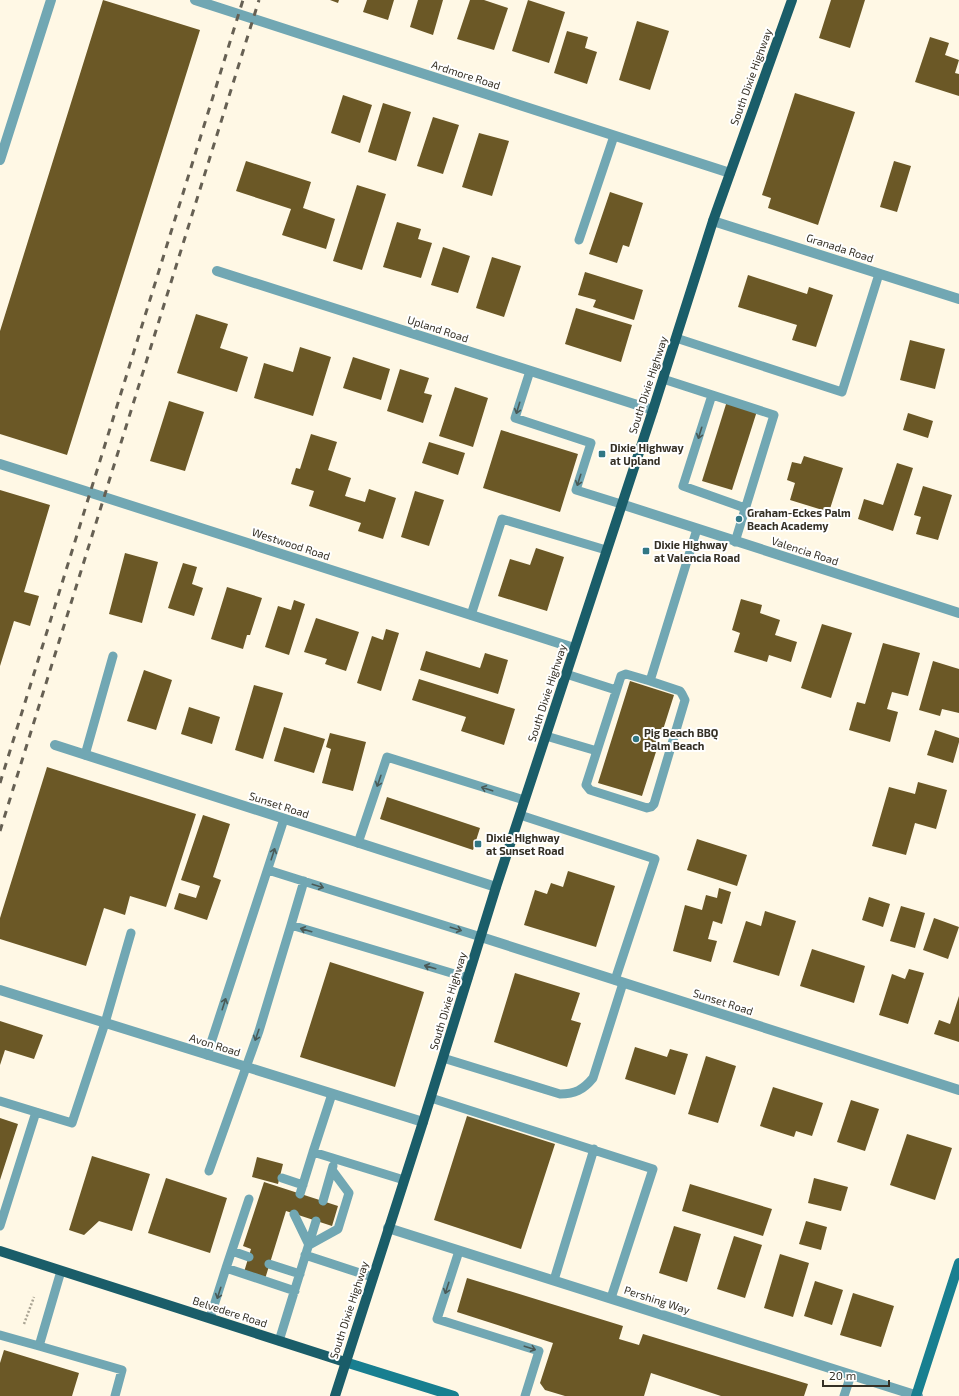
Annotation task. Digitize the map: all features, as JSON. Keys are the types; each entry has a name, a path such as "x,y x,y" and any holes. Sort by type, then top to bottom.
{"main road":[{"name":"South Dixie Highway","path":"335,1396 372,1277 431,1098 496,887 653,410 713,221 792,0"},
{"name":"Belvedere Road","path":"0,1251 345,1362"}],"street":[{"path":"0,160 50,0"},
{"name":"Ardmore Road","path":"195,0 730,173"},
{"name":"Granada Road","path":"713,221 959,299"},
{"name":"Upland Road","path":"217,271 653,410"},
{"name":"Westwood Road","path":"0,464 574,648"},
{"name":"Valencia Road","path":"621,504 959,614"},
{"name":"Sunset Road","path":"55,745 496,887"},
{"name":"Sunset Road","path":"481,937 959,1090"},
{"name":"Avon Road","path":"0,990 423,1122"},
{"name":"Pershing Way","path":"388,1228 916,1396"},
{"path":"916,1396 959,1263"},
{"name":"Belvedere Road","path":"345,1362 454,1396"}],"lane":[{"path":"579,240 614,136"},
{"path":"676,338 842,392 879,274"},
{"path":"530,371 515,418 591,443 576,490 621,504"},
{"path":"662,379 774,416 735,542"},
{"path":"712,395 684,486 745,508"},
{"path":"471,615 502,519 606,550"},
{"path":"650,681 697,529"},
{"path":"85,755 113,656"},
{"path":"566,674 616,690"},
{"path":"626,674 650,681 680,691 684,700 654,804 647,808 590,790 586,785 621,676 626,674"},
{"path":"546,736 597,751"},
{"path":"358,843 387,757 524,800"},
{"path":"443,1058 560,1094 569,1094 579,1091 587,1086 593,1078 619,981 655,859 520,815"},
{"path":"207,1055 284,819"},
{"path":"268,870 481,937"},
{"path":"209,1171 259,1031 304,881"},
{"path":"291,926 468,978"},
{"path":"0,1101 72,1123 105,1023 131,933"},
{"path":"282,1178 302,1189 332,1094"},
{"path":"431,1098 653,1169 611,1298"},
{"path":"0,1226 36,1112"},
{"path":"554,1280 594,1149"},
{"path":"313,1152 404,1180"},
{"path":"322,1201 335,1159"},
{"path":"309,1245 338,1229 349,1193 332,1170"},
{"path":"210,1318 249,1199"},
{"path":"294,1214 309,1245"},
{"path":"279,1341 316,1222"},
{"path":"232,1251 249,1257"},
{"path":"459,1251 437,1319 540,1351 525,1396"},
{"path":"305,1255 372,1277"},
{"path":"269,1264 300,1274"},
{"path":"226,1268 295,1292"},
{"path":"39,1346 61,1271"},
{"path":"0,1335 122,1370 115,1396"},
{"path":"844,1396 851,1375"}],"path":[{"path":"24,1324 34,1297"}],"building":[{"path":"103,0 200,30 67,455 0,434 0,331"},
{"path":"330,0 339,0 338,3"},
{"path":"367,0 394,0 388,20 363,12"},
{"path":"418,0 443,0 433,35 410,27"},
{"path":"470,0 484,0 508,8 494,50 457,39"},
{"path":"528,0 565,12 549,63 512,51"},
{"path":"831,0 865,0 850,48 819,38"},
{"path":"637,21 669,31 650,90 619,80"},
{"path":"567,31 588,37 585,48 597,52 587,84 554,73"},
{"path":"930,37 949,43 945,55 959,60 955,73 959,74 959,96 915,82"},
{"path":"795,93 855,112 818,225 768,208 771,198 762,195"},
{"path":"343,95 372,105 360,143 331,133"},
{"path":"383,103 411,112 396,161 368,152"},
{"path":"433,117 459,125 443,174 417,166"},
{"path":"479,133 509,141 492,196 462,187"},
{"path":"246,161 311,182 303,208 335,219 326,249 282,235 291,209 236,191"},
{"path":"894,161 911,166 897,212 880,207"},
{"path":"357,185 386,194 362,270 333,261"},
{"path":"610,192 643,203 629,247 623,245 617,263 589,254"},
{"path":"397,222 421,229 418,239 432,243 421,278 383,267"},
{"path":"443,247 470,256 458,293 431,285"},
{"path":"492,257 521,266 504,317 476,308"},
{"path":"585,272 643,290 634,320 593,307 596,300 578,295"},
{"path":"748,275 807,294 809,287 833,295 816,347 792,340 797,325 738,307"},
{"path":"576,308 632,325 621,362 565,344"},
{"path":"196,314 228,324 220,348 248,357 237,392 177,373"},
{"path":"910,340 945,349 935,389 900,380"},
{"path":"300,347 331,357 313,416 254,398 264,363 293,372"},
{"path":"353,357 390,369 381,400 343,388"},
{"path":"400,369 429,378 424,393 432,395 423,423 387,411"},
{"path":"455,387 488,398 473,447 439,436"},
{"path":"169,401 204,412 185,471 150,461"},
{"path":"727,401 757,411 732,490 702,481"},
{"path":"908,413 933,421 928,438 903,430"},
{"path":"501,430 578,454 560,512 483,488"},
{"path":"311,434 337,442 328,470 351,478 345,496 365,502 369,489 396,498 383,539 358,531 361,523 309,506 314,491 291,484 296,468 300,469"},
{"path":"429,442 465,453 458,475 422,463"},
{"path":"804,456 843,468 829,512 790,500 795,483 787,480 792,462 801,464"},
{"path":"897,463 913,468 893,531 858,519 864,499 883,505"},
{"path":"923,486 952,495 938,540 916,534 921,517 914,515"},
{"path":"0,490 50,505 24,592 39,596 30,626 14,621 0,666"},
{"path":"415,491 444,500 429,546 401,537"},
{"path":"536,548 564,557 547,611 498,596 510,559 530,565"},
{"path":"125,553 158,562 142,623 109,614"},
{"path":"183,563 197,567 192,584 203,588 194,616 168,608"},
{"path":"227,587 262,598 250,635 247,635 243,649 211,639"},
{"path":"741,599 762,605 760,613 780,620 775,635 797,642 791,662 769,655 767,662 734,652 740,633 732,630"},
{"path":"294,600 305,604 289,655 265,647 278,606 291,610"},
{"path":"316,618 359,632 346,671 325,664 327,659 304,652"},
{"path":"822,624 852,633 831,698 801,688"},
{"path":"386,629 399,633 381,691 357,683 372,636 383,640"},
{"path":"883,643 920,653 908,696 892,692 887,709 898,712 890,742 849,730 857,702 865,704"},
{"path":"426,651 480,668 485,653 508,660 498,694 420,670"},
{"path":"933,661 959,669 959,713 942,709 940,716 919,710"},
{"path":"144,670 172,680 156,730 127,721"},
{"path":"419,679 515,709 504,745 461,731 466,717 412,700"},
{"name":"Pig Beach BBQ Palm Beach","path":"630,681 674,695 642,796 598,783"},
{"path":"254,685 283,693 263,759 235,750"},
{"path":"189,707 220,717 212,744 181,734"},
{"path":"284,727 325,739 314,773 274,761"},
{"path":"935,730 959,738 953,763 927,755"},
{"path":"330,733 366,742 353,791 322,783 331,749 326,747"},
{"path":"47,767 196,814 166,907 130,896 125,915 104,908 86,966 0,939 0,918"},
{"path":"918,782 947,790 936,829 915,823 906,855 872,846 889,787 915,794"},
{"path":"387,797 480,828 473,850 380,819"},
{"path":"203,815 230,824 213,877 221,880 207,920 174,909 179,893 196,898 200,886 181,880"},
{"path":"697,839 747,855 737,886 687,870"},
{"path":"568,871 615,886 596,947 524,925 535,890 547,894 551,883 563,887"},
{"path":"719,888 731,892 722,924 713,921 708,939 717,941 711,962 673,951 685,905 702,910 706,895 717,898"},
{"path":"869,897 890,904 883,927 862,920"},
{"path":"901,906 925,913 915,948 890,941"},
{"path":"765,911 796,921 779,976 733,962 746,921 761,926"},
{"path":"934,918 959,927 948,959 923,950"},
{"path":"812,949 865,966 854,1003 800,986"},
{"path":"330,962 424,992 395,1087 300,1057"},
{"path":"909,969 924,973 908,1024 879,1015 892,974 905,979"},
{"path":"515,973 580,993 571,1020 581,1023 567,1067 494,1042"},
{"path":"959,996 959,1042 934,1034 939,1020 950,1024"},
{"path":"0,1021 43,1035 34,1059 5,1050 0,1065"},
{"path":"635,1047 667,1057 670,1049 688,1054 675,1095 625,1079"},
{"path":"706,1056 736,1066 718,1123 688,1114"},
{"path":"773,1087 823,1103 812,1136 796,1131 794,1137 760,1126"},
{"path":"851,1100 879,1109 865,1151 837,1142"},
{"path":"467,1116 555,1144 521,1249 434,1220"},
{"path":"0,1118 18,1124 0,1180"},
{"path":"907,1134 952,1148 935,1200 890,1185"},
{"path":"92,1156 150,1174 132,1231 99,1221 84,1235 69,1230"},
{"path":"257,1157 283,1164 278,1184 252,1177"},
{"path":"166,1178 227,1198 210,1253 148,1233"},
{"path":"814,1178 848,1187 841,1211 808,1203"},
{"path":"264,1182 338,1206 332,1226 286,1211 265,1279 244,1272 251,1249 243,1246"},
{"path":"690,1184 772,1209 763,1236 682,1211"},
{"path":"806,1221 827,1227 821,1250 799,1244"},
{"path":"674,1226 701,1234 687,1282 659,1273"},
{"path":"734,1236 762,1245 745,1298 717,1289"},
{"path":"780,1254 809,1263 793,1317 764,1308"},
{"path":"467,1278 623,1326 619,1339 639,1345 643,1334 808,1384 804,1396 721,1396 651,1373 644,1396 565,1396 545,1390 540,1383 553,1343 457,1312"},
{"path":"815,1281 843,1290 832,1325 804,1316"},
{"path":"853,1293 894,1306 881,1347 840,1335"},
{"path":"4,1350 79,1373 72,1396 0,1396 0,1363"}],"railway":[{"path":"0,783 243,0"},
{"path":"0,831 259,0"}],"place":[{"name":"Dixie Highway at Upland","path":"602,454"},
{"name":"Graham-Eckes Palm Beach Academy","path":"739,519"},
{"name":"Dixie Highway at Valencia Road","path":"646,551"},
{"name":"Pig Beach BBQ Palm Beach","path":"636,739"},
{"name":"Dixie Highway at Sunset Road","path":"478,844"}]}
